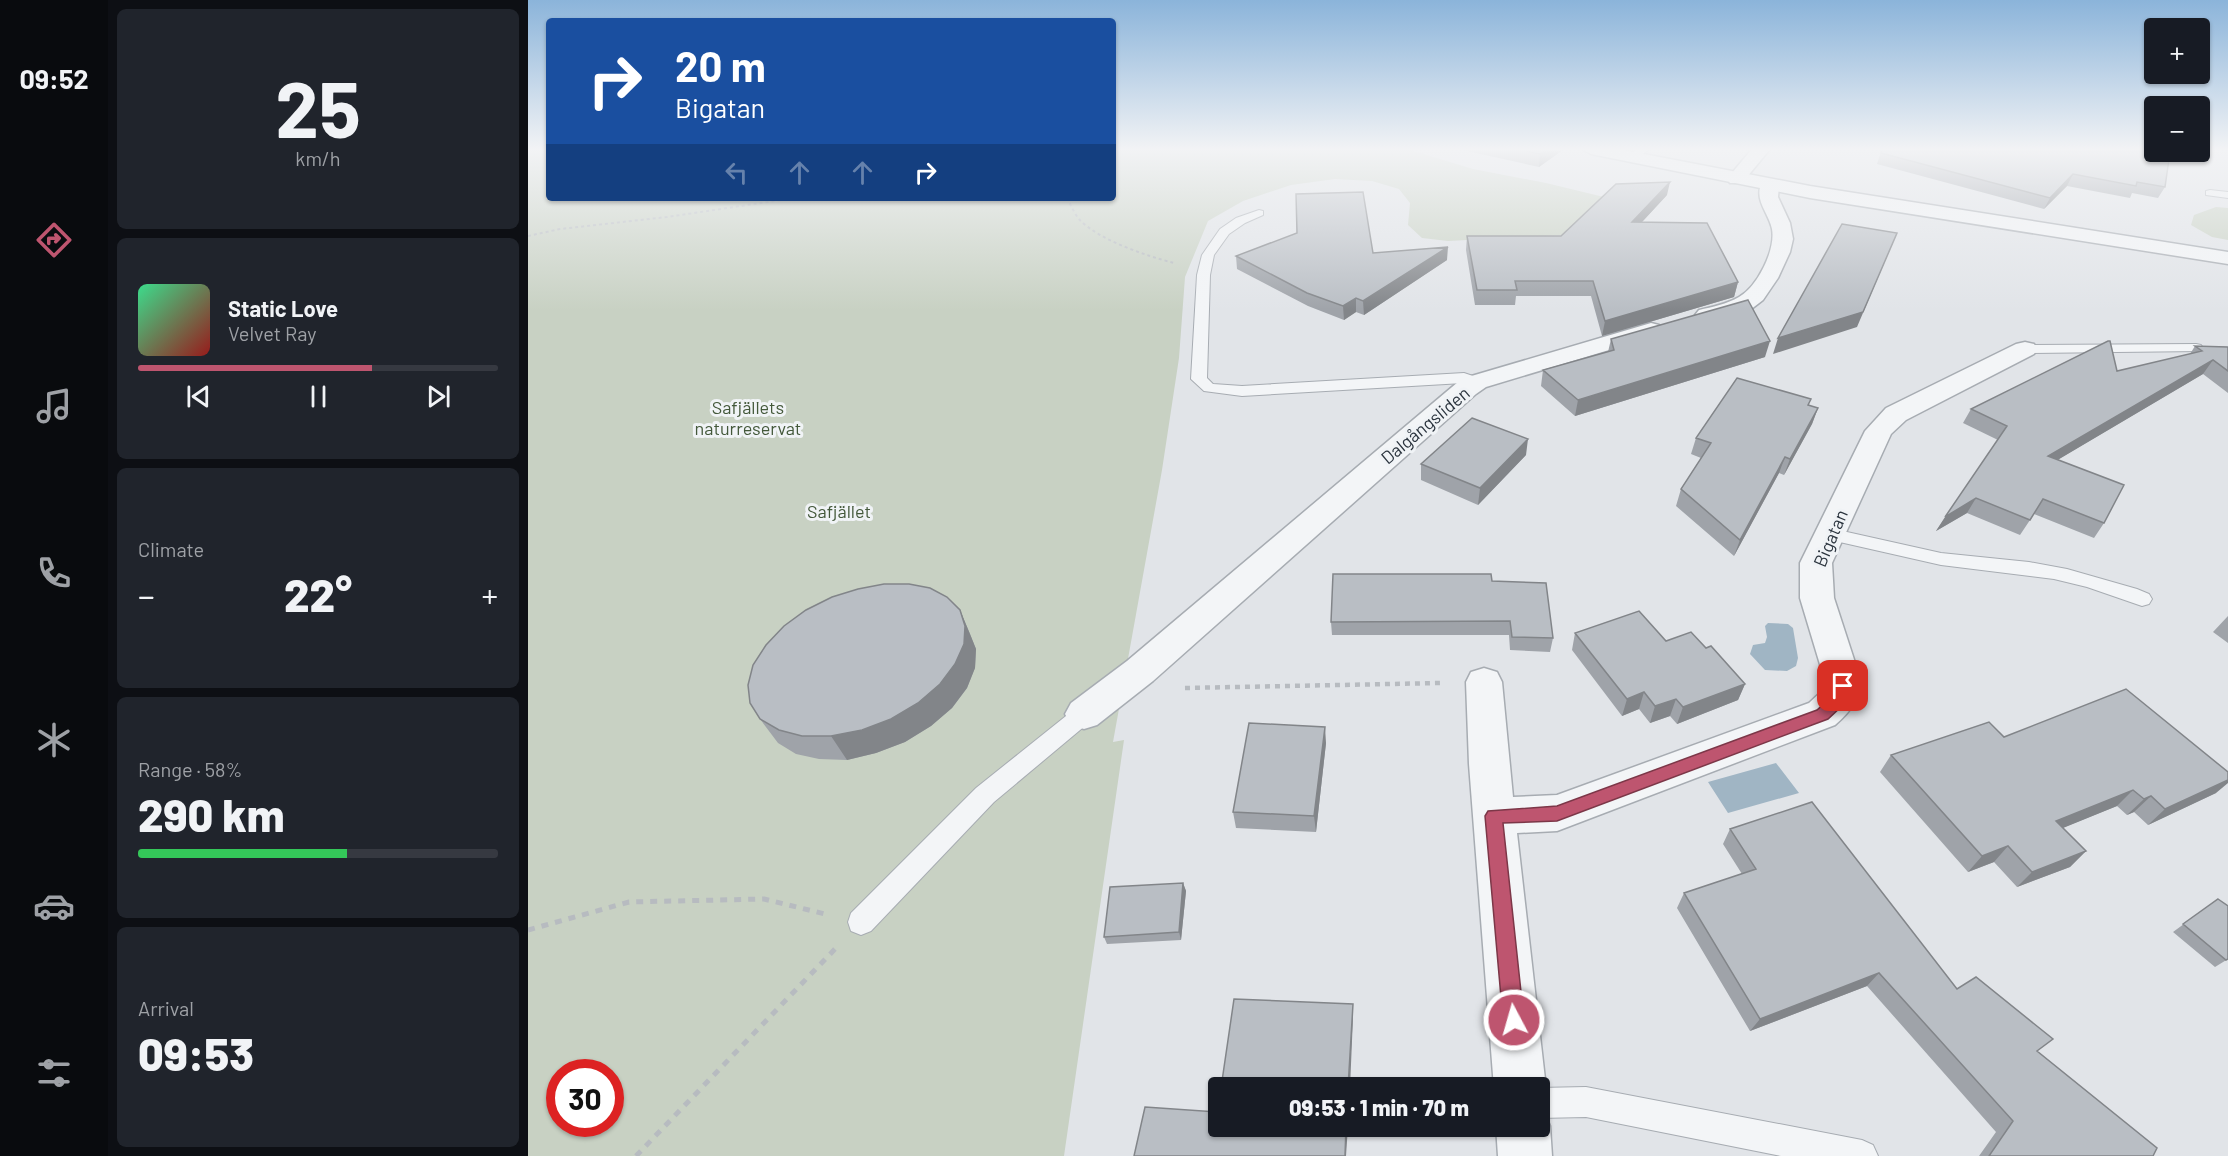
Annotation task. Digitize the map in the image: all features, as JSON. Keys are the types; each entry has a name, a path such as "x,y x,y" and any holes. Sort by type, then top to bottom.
{"street":[{"name":"Dalgångsliden","path":"1084,714 1140,671 1467,388 1477,382 1740,306 1754,299 1762,290 1783,247 1782,226 1770,203"},
{"path":"1883,203 2228,258"},
{"name":"Bigatan","path":"1494,816 1557,813 1822,714 1838,700 1843,686 1842,672 1817,602 1813,582 1816,563 1879,431 1896,414 2025,349"},
{"path":"1484,682 1494,816 1519,1077"},
{"path":"1524,1137 1525,1156"}],"lane":[{"path":"1259,213 1238,221 1222,233 1204,267 1205,287 1198,379 1209,388 1242,391 1464,378 1477,382"},
{"path":"2025,349 2196,348"},
{"path":"1829,534 1879,547 1940,558 2069,575 2107,585 2142,599"},
{"path":"861,922 985,795 1084,714"},
{"path":"1550,1103 1586,1102 1862,1156"}],"path":[{"path":"528,236 560,229 668,217 762,203"},
{"path":"1070,203 1079,219 1117,242 1156,260 1204,267"},
{"path":"1140,671 1174,689 1484,682"},
{"path":"528,930 629,902 764,899 861,922"},
{"path":"636,1156 861,922"}],"green space":[{"name":"Safjället","path":"528,203 1240,203 1208,221 1185,277 1179,358 1162,470 1113,742 1124,740 1064,1156 528,1156"},
{"name":"Safjället","path":"1410,203 1607,203 1602,233 1448,241 1422,238 1408,225"},
{"path":"2216,207 2228,208 2228,240 2212,237 2191,225 2194,215"}],"water":[{"path":"1768,623 1788,624 1793,628 1798,658 1796,666 1787,671 1765,670 1750,654 1753,645 1765,643 1767,637 1765,626"},
{"path":"1776,763 1799,793 1728,813 1708,782"}],"building":[{"path":"1296,203 1365,203 1373,253 1448,247 1363,301 1356,298 1343,306 1307,293 1236,256 1297,233"},
{"path":"1596,203 1650,203 1632,222 1707,223 1738,282 1605,321 1593,281 1515,281 1517,290 1477,290 1467,236 1561,236"},
{"path":"1842,224 1897,233 1863,312 1778,338"},
{"path":"1748,300 1770,341 1578,400 1543,370 1614,350 1611,339"},
{"path":"2110,341 2117,371 2202,351 2195,346 2228,347 2228,371 2213,360 2048,456 2124,485 2104,523 2043,499 2030,520 1976,498 1945,517 2007,426 1971,409"},
{"path":"1737,378 1811,399 1808,405 1818,408 1790,459 1785,457 1740,540 1681,489 1711,443 1696,438"},
{"path":"1472,418 1528,439 1480,488 1421,464"},
{"path":"1333,574 1491,574 1492,581 1546,583 1553,638 1512,637 1510,621 1331,622"},
{"path":"884,584 909,584 930,588 947,597 960,610 965,626 964,644 955,664 940,684 918,703 891,719 862,730 831,736 802,736 779,730 760,719 750,703 748,685 753,665 766,645 784,626 806,610 832,597"},
{"path":"1639,611 1666,641 1691,632 1706,648 1711,646 1745,684 1683,707 1676,699 1655,706 1644,692 1627,699 1575,633"},
{"path":"2126,689 2228,772 2228,780 2165,809 2151,796 2144,799 2133,790 2056,821 2086,851 2032,872 2008,846 1982,856 1891,755 1989,722 2004,737"},
{"path":"1249,723 1325,727 1314,816 1233,812"},
{"path":"1812,802 1957,989 1976,977 2053,1039 2037,1051 2157,1148 2153,1156 1989,1156 2013,1121 1879,973 1760,1019 1684,893 1756,869 1730,829"},
{"path":"1183,883 1179,932 1104,937 1110,887"},
{"path":"2218,899 2228,906 2228,959 2226,960 2183,924"},
{"path":"1234,999 1353,1004 1349,1077 1223,1077"},
{"path":"1145,1107 1208,1111 1208,1137 1346,1137 1345,1156 1134,1156"}],"route":[{"path":"1514,1020 1494,816 1557,813 1822,714 1838,700 1843,686"}],"park label":[{"name":"Safjällets naturreservat","path":"748,417"}]}
